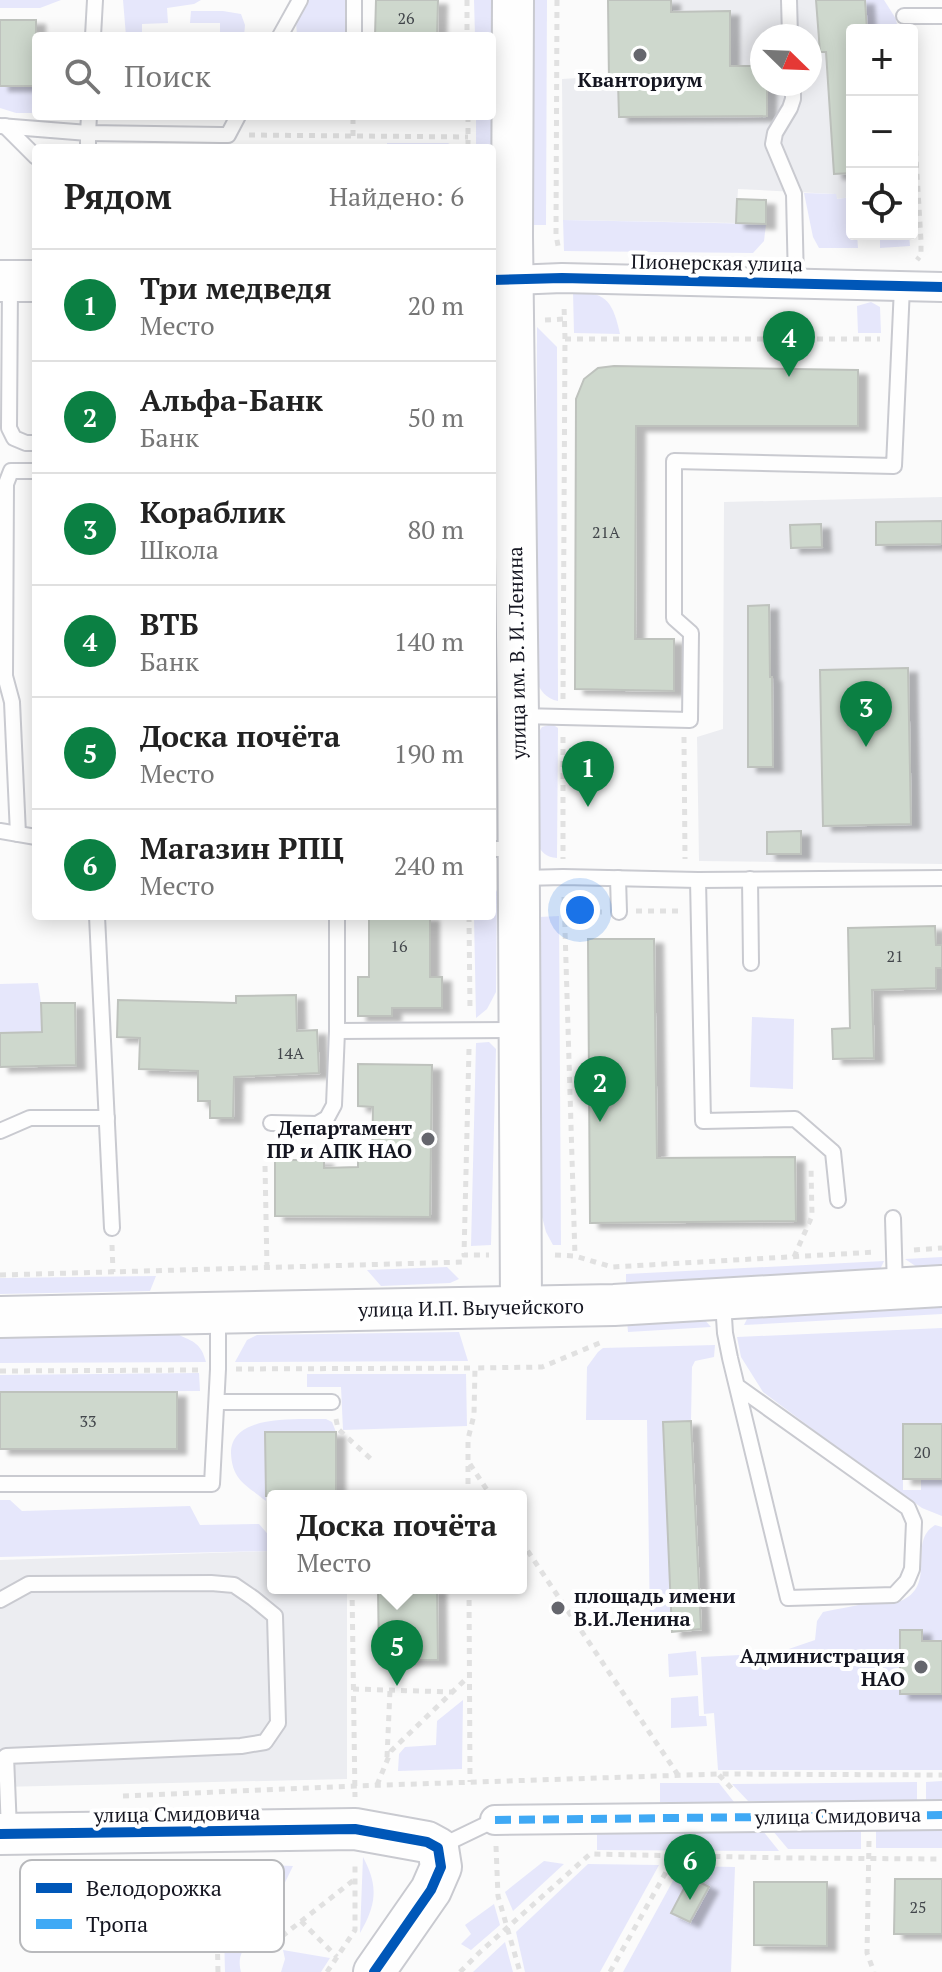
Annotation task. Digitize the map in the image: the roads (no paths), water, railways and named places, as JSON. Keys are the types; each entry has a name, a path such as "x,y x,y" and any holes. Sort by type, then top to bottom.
{"main road":[{"name":"улица им. В. И. Ленина","path":"513,0 503,280 510,444 511,646 518,716 510,859 520,1030 521,1306"},
{"name":"улица И.П. Выучейского","path":"0,1317 614,1305 723,1298 895,1270 942,1286"},
{"name":"улица Смидовича","path":"4,1834 355,1844 427,1842 438,1848"},
{"path":"374,1972 431,1890 441,1867 438,1848"}],"street":[{"name":"Пионерская улица","path":"503,280 562,278 942,287"},
{"name":"улица Смидовича","path":"495,1820 942,1815"}],"lane":[{"path":"93,32 95,0"},
{"path":"282,32 300,0"},
{"path":"354,0 354,32"},
{"path":"789,0 790,24"},
{"path":"904,16 942,16"},
{"path":"793,96 773,144 794,194 796,283"},
{"path":"88,141 89,120"},
{"path":"2,126 88,141 223,139 235,120"},
{"path":"2,126 32,153"},
{"path":"15,281 4,428 14,438 32,443"},
{"path":"518,716 690,720 691,633 674,618 674,461 894,466 902,287"},
{"path":"18,834 12,702 5,676 6,484 11,471 32,471"},
{"path":"0,831 32,836"},
{"path":"510,859 563,877 692,880 942,878"},
{"path":"618,878 619,912"},
{"path":"750,879 751,963"},
{"path":"692,880 703,1121 795,1119 833,1152 838,1200"},
{"path":"97,920 112,1228"},
{"path":"279,1123 317,1124 327,1118 334,1105 337,920"},
{"path":"337,1031 520,1030"},
{"path":"0,1131 30,1118 107,1118"},
{"path":"893,1218 895,1270"},
{"path":"723,1298 725,1333 737,1386 788,1598 894,1595 907,1581 912,1569 914,1522 908,1508 737,1386"},
{"path":"0,1484 212,1484 218,1312"},
{"path":"217,1402 332,1402"},
{"path":"0,1600 29,1584 234,1585 275,1616 278,1723 265,1742 241,1746 3,1754 4,1834"},
{"path":"438,1848 495,1820"}],"place":[{"name":"Кванториум","path":"640,55"},
{"name":"ВТБ","path":"789,377"},
{"name":"Кораблик","path":"866,747"},
{"name":"Три медведя","path":"588,807"},
{"name":"Альфа-Банк","path":"600,1122"},
{"name":"Департамент ПР и АПК НАО","path":"428,1139"},
{"name":"площадь имени В.И.Ленина","path":"558,1608"},
{"name":"Администрация НАО","path":"921,1667"},
{"name":"Доска почёта","path":"397,1686"},
{"name":"Магазин РПЦ","path":"690,1900"}]}
